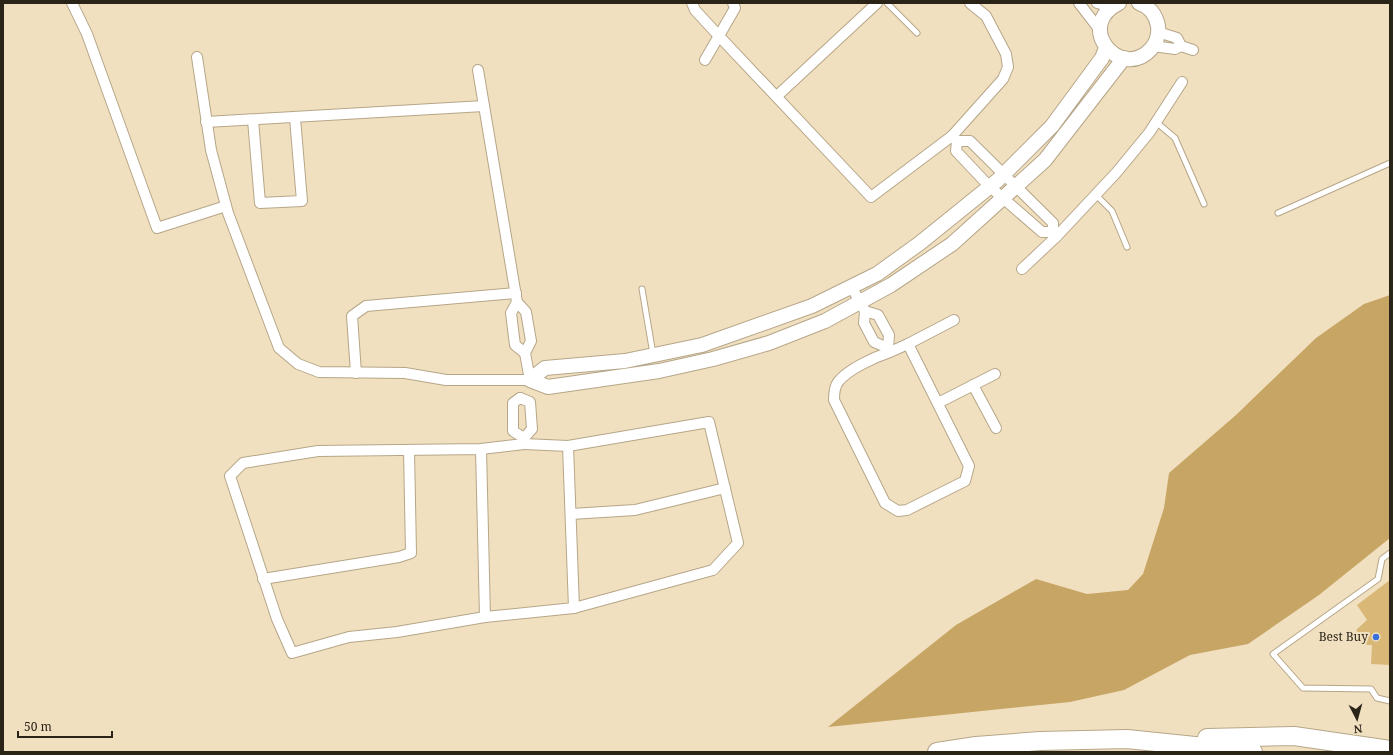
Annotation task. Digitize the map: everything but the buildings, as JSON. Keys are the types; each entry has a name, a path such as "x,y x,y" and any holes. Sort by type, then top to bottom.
{"highway":[{"path":"937,752 976,746 1040,741 1294,736 1390,750"},
{"path":"1127,739 1253,752"}],"street":[{"path":"72,3 87,34 157,228 226,206"},
{"path":"692,3 695,10 718,35 871,197 955,138 1003,79 1008,67 1006,54 986,16 970,3"},
{"path":"705,60 734,6 744,3"},
{"path":"777,96 877,3"},
{"path":"1079,3 1099,29 1106,48 1116,56 1124,58 1140,56 1153,46 1158,32 1158,23 1146,5"},
{"path":"1097,3 1116,5"},
{"path":"1099,29 1106,13 1116,5"},
{"path":"1158,32 1177,38 1181,46 1193,50"},
{"path":"1153,46 1175,49 1181,46"},
{"path":"524,380 545,368 625,362 702,345 812,306 877,274 920,243 1004,174 1052,126 1102,58 1106,48"},
{"path":"197,57 210,150 235,237 279,348 298,364 319,372 405,374 446,380 524,380 548,387 659,371 713,359 776,340 862,306 952,244 1045,160 1124,58"},
{"path":"478,70 517,298 526,312 531,341 525,353 524,380 520,398 513,403 513,431 524,441"},
{"path":"1022,269 1116,173 1156,122 1182,82"},
{"path":"206,122 484,106"},
{"path":"253,120 260,204 302,201 295,118"},
{"path":"955,138 970,141 1053,223 1055,234"},
{"path":"955,138 956,151 989,186 1042,232 1055,234"},
{"path":"851,286 862,306 864,323 874,342 889,350"},
{"path":"356,373 352,316 366,306 517,298"},
{"path":"517,298 511,313 515,345 525,353"},
{"path":"862,306 878,315 889,334 889,350"},
{"path":"908,344 969,466 966,481 917,506 907,510 898,511 885,503 834,400 834,392 838,382 866,361 889,350 908,344 954,320"},
{"path":"938,403 995,374"},
{"path":"973,385 996,428"},
{"path":"520,398 530,402 532,429 524,441"},
{"path":"709,422 738,542 713,570 574,608 485,617 397,632 349,637 292,653 277,619 230,476 243,463 318,450 482,449 524,441 568,446 709,422"},
{"path":"568,446 574,608"},
{"path":"482,449 485,617"},
{"path":"263,579 399,557 411,553 409,450"},
{"path":"570,514 635,510 725,488"}],"lane":[{"path":"887,3 917,33"},
{"path":"1156,122 1175,138 1204,204"},
{"path":"1278,213 1390,163"},
{"path":"1096,195 1112,211 1127,247"},
{"path":"642,289 653,355"},
{"path":"1390,553 1382,560 1378,579 1273,654 1303,688 1371,689 1377,698 1390,701"}],"shaded area":[{"path":"1390,295 1390,538 1319,595 1248,644 1190,655 1124,690 1070,702 828,727 956,625 1036,579 1087,594 1128,590 1143,574 1164,508 1169,473 1236,415 1316,338 1364,304"}],"place":[{"name":"Best Buy","path":"1376,637"}]}
